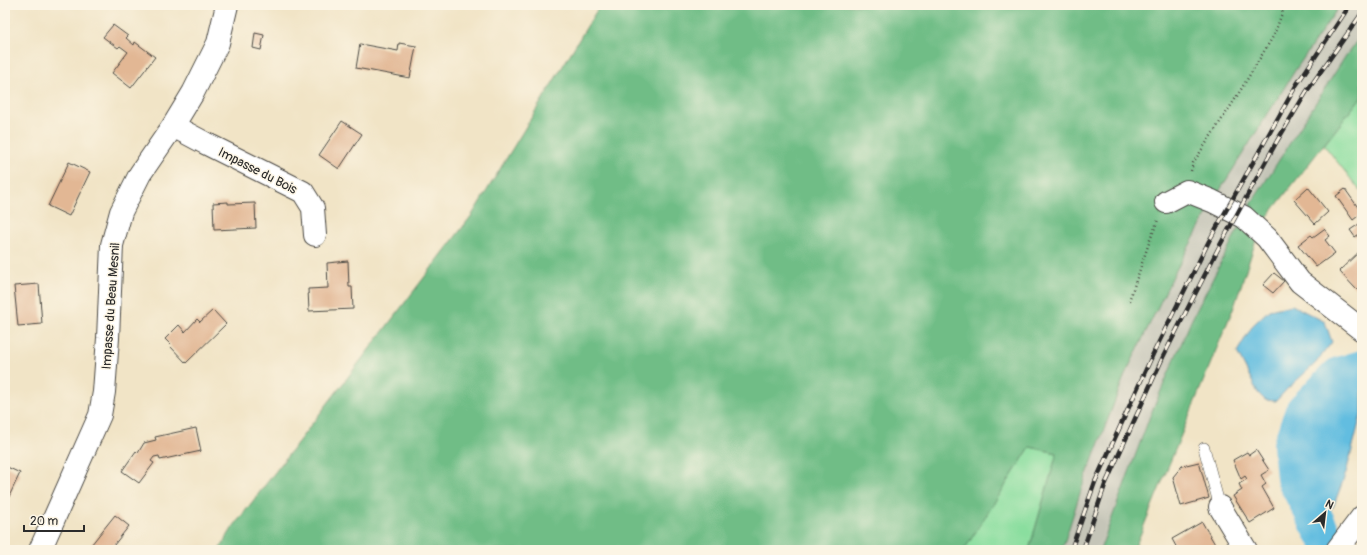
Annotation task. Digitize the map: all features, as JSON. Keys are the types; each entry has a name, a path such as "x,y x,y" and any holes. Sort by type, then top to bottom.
{"street":[{"name":"Impasse du Beau Mesnil","path":"40,550 100,415 104,392 108,338 112,245 121,212 140,174 173,126 193,93 218,43 227,5"},
{"name":"Impasse du Bois","path":"173,126 302,192 313,208 315,235"},
{"path":"1166,202 1187,191 1212,200 1244,217 1267,238 1300,282 1362,330"},
{"path":"1220,507 1246,550"},
{"path":"1337,550 1362,517"}],"lane":[{"path":"1204,448 1220,507"}],"path":[{"path":"1187,191 1193,163 1234,101 1274,34 1286,5"},
{"path":"1129,301 1150,240 1166,202"}],"shaded area":[{"path":"1340,5 1362,5 1362,34 1345,57 1251,204 1191,321 1150,416 1100,550 1062,550 1081,490 1124,377 1174,274 1220,190 1296,69"}],"green space":[{"path":"600,5 1340,5 1296,69 1220,190 1174,274 1124,377 1081,490 1062,550 1029,550 1057,453 1030,447 964,550 219,550 233,527 472,215"},
{"path":"1362,34 1362,96 1261,225 1235,304 1134,550 1100,550 1150,416 1191,321 1251,204 1345,57"},
{"path":"1362,96 1362,193 1324,145"},
{"path":"1030,447 1057,453 1029,550 964,550"}],"water":[{"path":"1292,305 1325,322 1332,342 1315,364 1276,401 1265,400 1258,393 1237,352 1253,325 1269,310"},
{"path":"1352,379 1362,381 1362,411 1346,473 1333,507 1325,509 1313,494 1307,463 1306,432 1322,401"}],"building":[{"path":"113,25 128,36 126,38 134,45 135,42 155,57 131,88 112,73 128,52 120,46 118,48 103,37"},
{"path":"255,33 264,35 261,50 253,48"},
{"path":"399,43 416,46 410,78 356,68 360,44 398,51"},
{"path":"342,121 362,134 339,169 319,155"},
{"path":"69,162 90,172 69,216 48,206"},
{"path":"1308,187 1328,212 1315,224 1294,200"},
{"path":"1345,189 1362,213 1353,220 1336,196"},
{"path":"228,202 228,204 255,203 256,228 214,230 213,203"},
{"path":"1362,222 1362,232 1355,237 1350,230"},
{"path":"1324,229 1330,236 1325,240 1335,253 1316,267 1298,245 1311,235 1313,237"},
{"path":"1362,249 1362,286 1357,290 1339,271"},
{"path":"348,261 349,287 352,287 353,309 309,311 308,289 328,288 327,263"},
{"path":"1274,273 1284,281 1273,293 1263,285"},
{"path":"39,284 42,324 18,326 14,286"},
{"path":"213,310 226,324 186,363 165,339 179,325 185,332 197,319 200,322"},
{"path":"196,428 201,451 160,460 159,456 154,457 151,461 154,463 139,483 122,471 136,451 138,453 144,443 156,440 155,437"},
{"path":"1256,450 1269,470 1261,475 1266,484 1262,487 1274,508 1250,523 1233,496 1242,490 1239,484 1247,479 1245,476 1241,479 1233,460 1247,452 1249,455"},
{"path":"1199,462 1209,498 1181,506 1173,477 1182,466"},
{"path":"5,466 20,473 5,505"},
{"path":"115,515 129,526 110,550 87,550"},
{"path":"1202,522 1216,546 1210,550 1178,550 1172,539"}],"waterway":[{"path":"1325,537 1294,478 1291,445 1303,411 1339,375 1362,368"}],"railway":[{"path":"1071,550 1095,482 1153,354 1209,241 1297,84 1350,5"},
{"path":"1083,550 1105,485 1163,357 1219,247 1277,141 1307,91 1362,13"}]}
